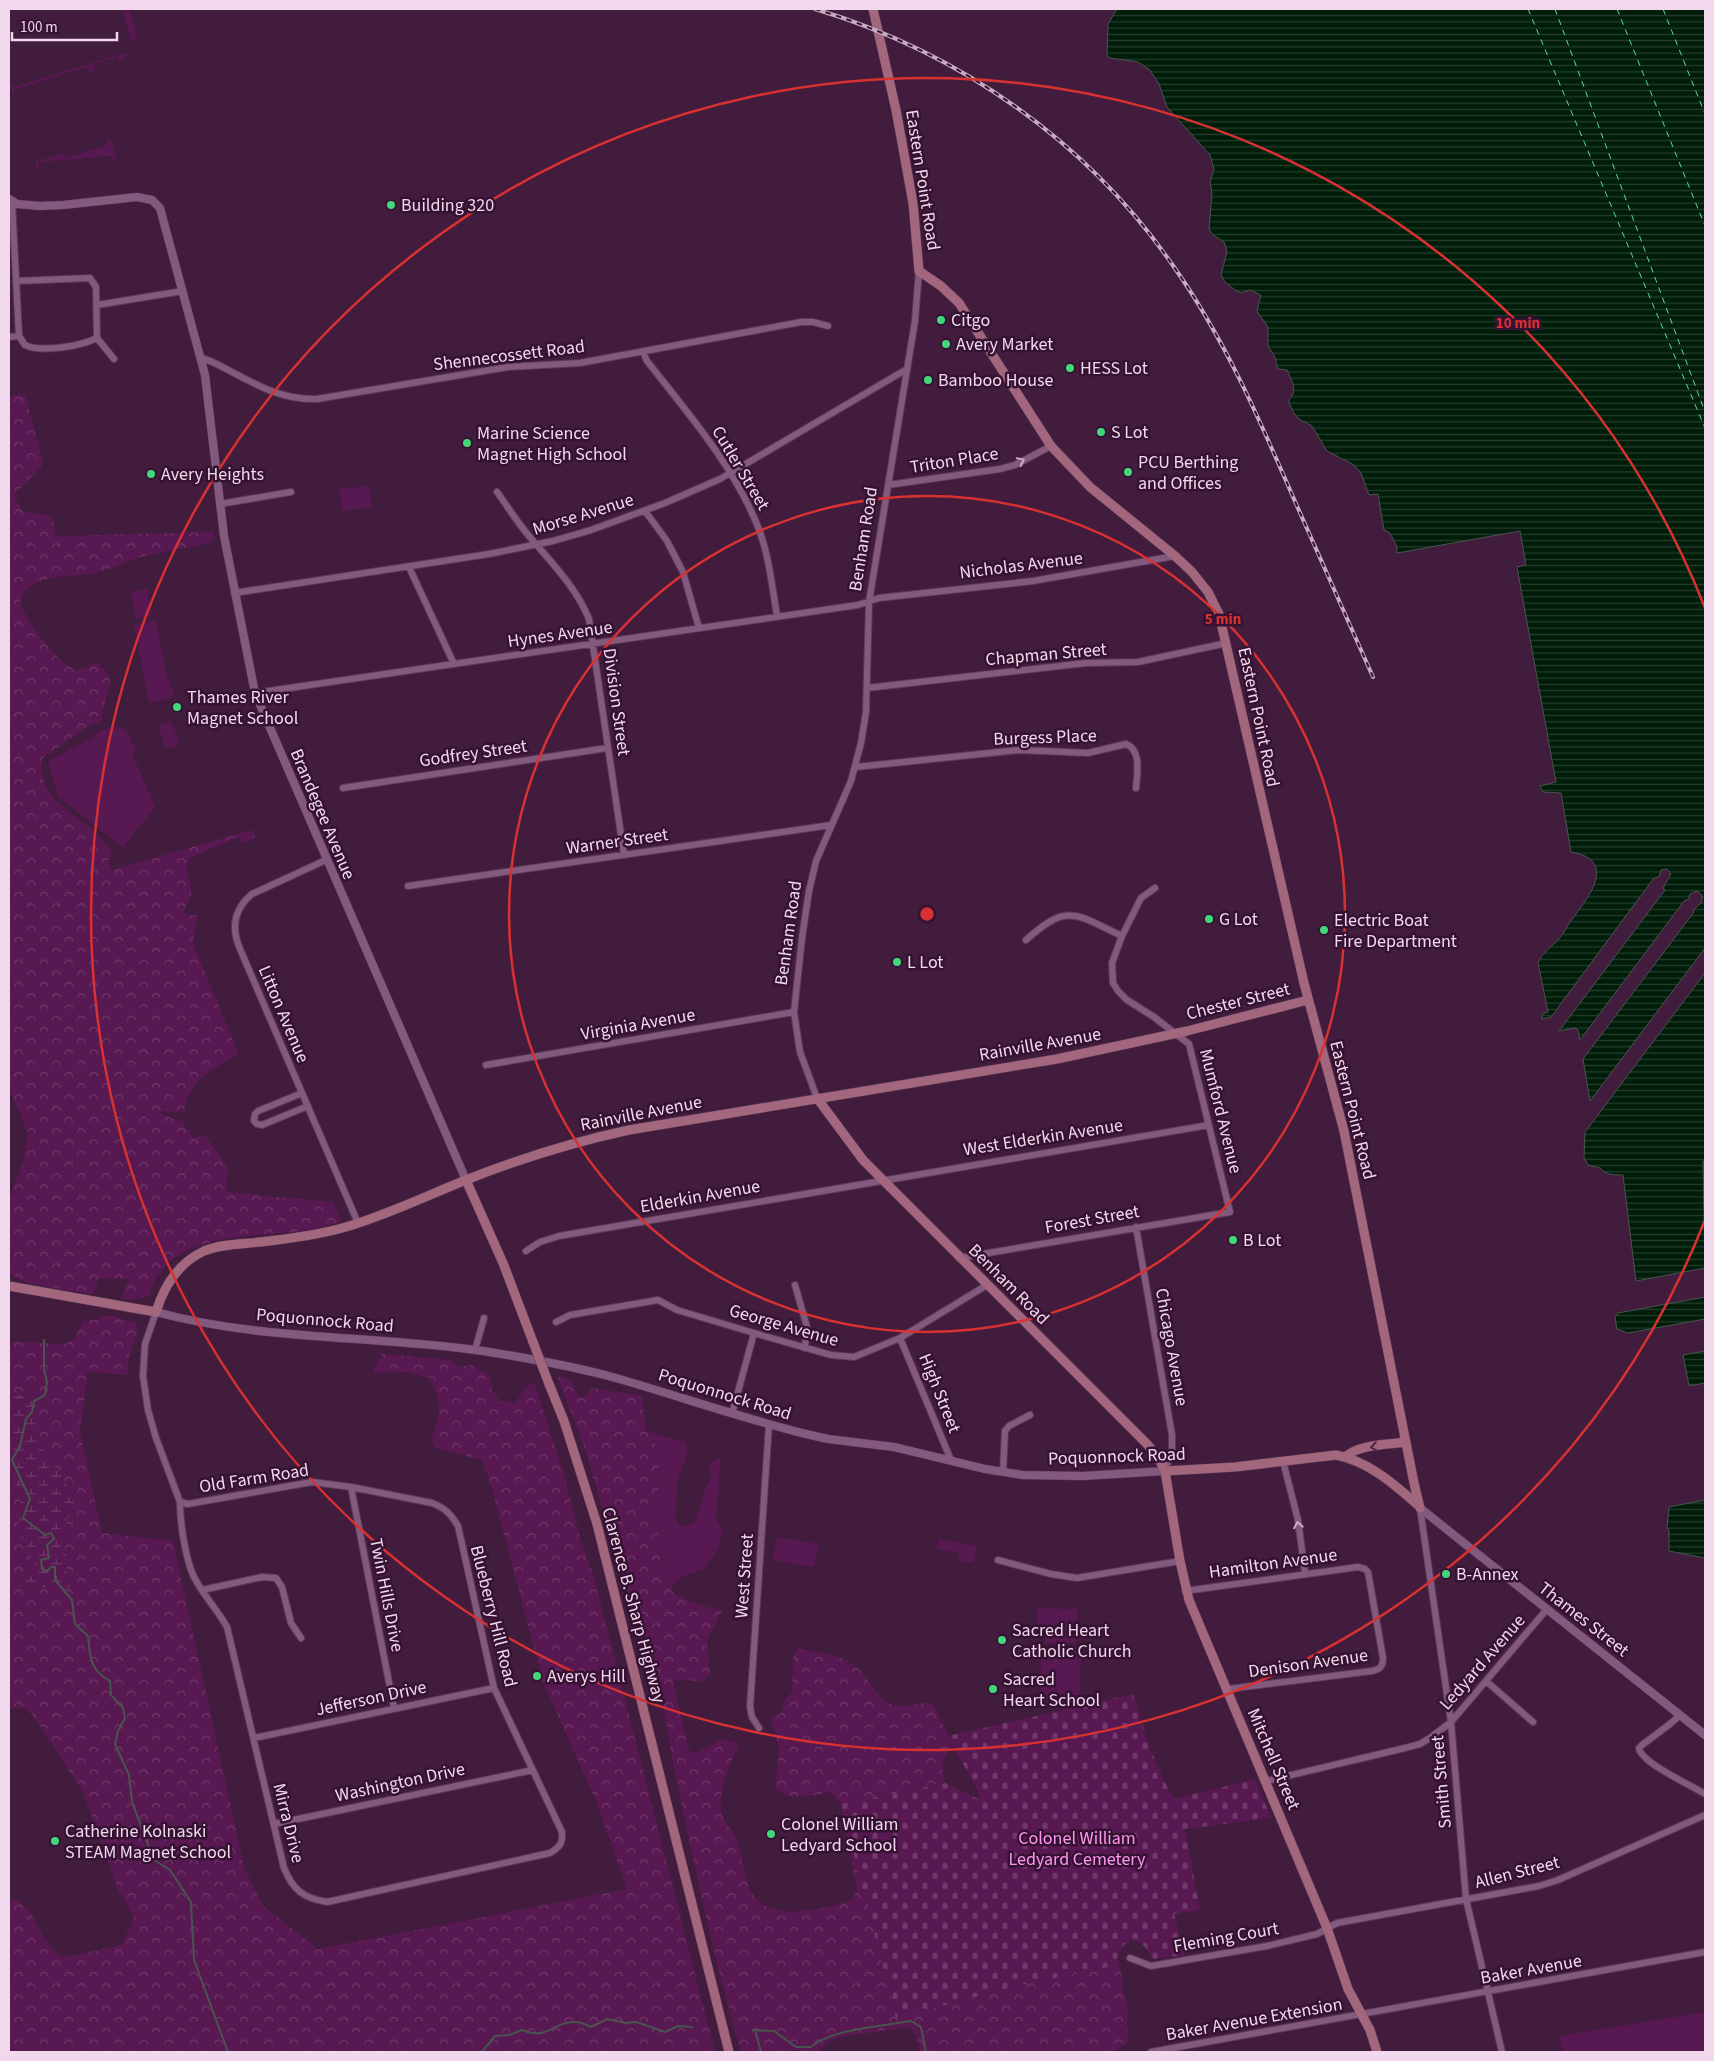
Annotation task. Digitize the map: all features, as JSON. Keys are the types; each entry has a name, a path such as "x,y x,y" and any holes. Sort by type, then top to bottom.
{"main road":[{"name":"Eastern Point Road","path":"873,9 894,101 914,203 919,271 941,286 959,303 1051,446 1090,487 1192,572 1208,592 1219,614 1308,1000 1344,1131 1420,1508"},
{"name":"Chester Street","path":"1175,1033 1308,1000"},
{"name":"Rainville Avenue","path":"156,1312 170,1280 191,1259 203,1252 221,1247 313,1235 358,1223 396,1210 466,1180 559,1146 601,1136 817,1098 1057,1059 1175,1033"},
{"name":"Benham Road","path":"817,1098 863,1160 1147,1444 1157,1456 1164,1471"},
{"name":"Clarence B. Sharp Highway","path":"466,1180 503,1263 564,1421 597,1524 729,2052"},
{"name":"Poquonnock Road","path":"9,1286 156,1312"},
{"path":"1345,1457 1363,1448 1406,1442"},
{"name":"Poquonnock Road","path":"1164,1471 1235,1467 1324,1456 1345,1457 1369,1467 1420,1508"},
{"name":"Mitchell Street","path":"1164,1471 1185,1590 1327,1928 1348,1990 1362,2014 1377,2052"}],"street":[{"path":"98,338 79,345 34,348 24,345 20,336 16,281 12,257 10,201 25,206 40,206 137,197 152,200 163,215 200,355"},
{"name":"Benham Road","path":"817,1098 800,1052 794,1012 809,891 816,861 856,767 866,712 870,602 916,313 919,271"},
{"path":"16,281 90,278 96,287 98,338 114,359"},
{"path":"97,305 183,292"},
{"name":"Shennecossett Road","path":"200,355 272,393 295,399 309,399 340,396 508,367 568,365 801,322 828,326"},
{"path":"9,337 20,336"},
{"name":"Cutler Street","path":"643,352 647,361 686,409 748,504 767,556 777,616"},
{"name":"Brandegee Avenue","path":"200,355 234,593 255,693 466,1180"},
{"name":"Morse Avenue","path":"234,593 489,554 591,530 646,511 730,474 907,369"},
{"name":"Triton Place","path":"888,485 1000,469 1015,465 1051,446"},
{"path":"220,504 291,492"},
{"name":"Division Street","path":"498,492 582,603 589,620 624,855"},
{"path":"646,511 667,541 683,572 699,628"},
{"name":"Nicholas Avenue","path":"870,602 879,598 1033,581 1175,556"},
{"path":"409,566 454,664"},
{"name":"Hynes Avenue","path":"255,693 777,616 858,606 870,602"},
{"name":"Chapman Street","path":"867,688 1086,663 1138,662 1227,643"},
{"name":"Burgess Place","path":"856,767 1019,750 1088,754 1126,744 1130,746 1136,755 1136,788"},
{"name":"Godfrey Street","path":"343,788 607,748"},
{"name":"Warner Street","path":"408,886 831,825"},
{"name":"Litton Avenue","path":"326,860 252,894 239,908 235,922 237,942 358,1223"},
{"name":"Mumford Avenue","path":"1155,888 1141,898 1122,936 1112,963 1113,983 1118,991 1189,1044 1230,1212"},
{"path":"1026,940 1044,923 1063,915 1082,917 1122,936"},
{"name":"Virginia Avenue","path":"486,1065 794,1012"},
{"path":"302,1093 258,1111 255,1114 254,1120 257,1124 262,1125 308,1106"},
{"name":"West Elderkin Avenue","path":"882,1179 1209,1125"},
{"name":"Elderkin Avenue","path":"526,1251 540,1242 556,1236 882,1179"},
{"name":"Forest Street","path":"960,1258 1230,1212"},
{"name":"Chicago Avenue","path":"1136,1227 1172,1435 1172,1450 1164,1471"},
{"path":"795,1285 807,1327 805,1348"},
{"name":"George Avenue","path":"556,1322 570,1316 658,1300 677,1310 831,1356 854,1357 900,1338 987,1285"},
{"name":"Poquonnock Road","path":"156,1312 223,1326 261,1331 475,1350 522,1358 615,1378 732,1414 828,1438 894,1447 1003,1472 1023,1475 1083,1476 1164,1471"},
{"name":"Old Farm Road","path":"156,1312 145,1344 143,1376 148,1410 156,1438 180,1502 188,1504 306,1482 322,1482 351,1487"},
{"path":"475,1350 484,1318"},
{"path":"732,1414 754,1333"},
{"name":"High Street","path":"900,1338 951,1460"},
{"path":"1003,1472 1005,1431 1009,1426 1030,1415"},
{"name":"West Street","path":"759,1728 752,1717 750,1707 769,1424"},
{"path":"1283,1461 1298,1520 1305,1573"},
{"name":"Blueberry Hill Road","path":"351,1487 432,1503 444,1508 452,1515 458,1526 494,1688 562,1832 562,1841 559,1847"},
{"name":"Twin Hills Drive","path":"351,1487 394,1708"},
{"name":"Mirra Drive","path":"180,1502 180,1514 193,1575 218,1610 227,1627 284,1868 291,1885 303,1895 327,1902 550,1853 559,1847"},
{"name":"Thames Street","path":"1420,1508 1705,1735"},
{"name":"Smith Street","path":"1420,1508 1451,1722 1466,1900 1502,2052"},
{"path":"998,1560 1051,1574 1076,1578 1180,1560"},
{"name":"Hamilton Avenue","path":"1185,1590 1305,1573 1358,1567 1365,1569"},
{"name":"Denison Avenue","path":"1228,1689 1372,1671 1381,1668 1383,1658 1369,1576 1365,1569"},
{"path":"202,1590 262,1577 276,1578 282,1587 291,1623 301,1638"},
{"name":"Ledyard Avenue","path":"1266,1780 1420,1744 1451,1722 1547,1609"},
{"path":"1486,1681 1533,1722"},
{"name":"Jefferson Drive","path":"254,1738 494,1688"},
{"path":"1680,1715 1642,1744 1639,1752 1642,1756 1705,1794"},
{"name":"Washington Drive","path":"274,1824 533,1770"},
{"name":"Allen Street","path":"1327,1928 1337,1923 1539,1886 1558,1880 1705,1815"},
{"name":"Fleming Court","path":"1130,1958 1151,1966 1267,1946 1317,1934 1327,1928"},
{"name":"Baker Avenue","path":"1362,2014 1705,1952"},
{"name":"Baker Avenue Extension","path":"1151,2052 1362,2014"}],"green space":[{"path":"122,9 130,9 137,39 131,41"},
{"path":"124,53 126,55 123,61 120,62 117,57 94,64 95,70 89,72 86,67 14,90 14,96 9,84 10,82 13,87"},
{"path":"107,139 111,141 117,161 113,161 112,156 39,162 39,168 36,168 35,163 38,161 63,153 67,158 107,145"},
{"path":"25,394 43,462 39,469 14,495 22,511 50,516 54,524 56,536 214,532 213,541 204,544 151,555 95,573 42,580 25,591 20,600 35,630 52,652 61,660 78,670 97,663 109,678 110,683 101,722 87,727 42,759 42,774 46,787 53,797 95,832 109,848 112,855 108,860 111,870 252,830 255,837 242,844 239,837 192,857 188,862 187,871 191,885 191,895 183,913 197,916 193,943 239,1055 203,1076 190,1092 184,1113 163,1111 161,1112 162,1115 184,1122 186,1129 190,1130 192,1138 205,1135 228,1168 226,1192 331,1202 334,1204 341,1222 305,1231 229,1238 188,1250 171,1261 157,1276 149,1296 131,1300 121,1299 128,1279 99,1278 93,1295 28,1283 9,1274 9,1199 22,1165 28,1133 9,1090 9,396"},
{"path":"369,486 372,507 342,511 339,489"},
{"path":"147,589 152,615 136,619 131,592"},
{"path":"156,621 167,676 175,695 149,703 134,625"},
{"path":"170,721 177,734 178,745 166,749 158,725"},
{"path":"114,726 127,730 136,751 132,753 155,807 123,847 58,797 48,761 95,737 94,734"},
{"path":"102,1316 112,1316 136,1323 137,1330 129,1356 128,1375 88,1372 80,1432 102,1533 173,1541 244,1867 263,1906 318,1949 627,1889 595,1799 543,1682 492,1489 482,1460 436,1448 431,1440 439,1415 439,1402 429,1378 405,1372 372,1373 382,1354 452,1360 457,1367 472,1365 490,1376 492,1390 500,1401 515,1403 529,1383 535,1384 563,1471 581,1541 593,1574 715,2052 9,2052 9,1899 19,1902 26,1908 33,1916 49,1945 56,1952 66,1957 122,1945 134,1917 118,1890 83,1792 32,1714 24,1708 9,1709 9,1342 65,1344 75,1338 83,1321 99,1319"},
{"path":"557,1377 570,1379 578,1396 584,1397 592,1388 642,1396 646,1431 656,1445 659,1467 658,1489 649,1505 659,1536 661,1569 665,1583 671,1590 686,1600 722,1611 707,1640 710,1674 702,1681 673,1680 689,1751 696,1753 720,1740 736,1742 738,1747 723,1786 721,1810 741,1853 750,1891 754,1896 768,1907 777,1910 797,1911 818,1909 847,1902 851,1900 857,1891 841,1805 831,1792 809,1796 795,1796 781,1793 775,1789 779,1748 771,1719 781,1713 785,1700 792,1692 793,1656 799,1648 843,1659 860,1670 879,1695 889,1703 901,1706 925,1703 933,1705 953,1744 942,1762 945,1783 893,1794 1117,1958 1122,1976 1122,1989 1127,2001 1128,2043 1112,2052 919,2052 917,2036 909,2027 840,2037 830,2041 818,2052 802,2052 794,2049 789,2052 741,2052 713,1948 697,1878 652,1655 637,1611 627,1590 582,1440"},
{"path":"32,1395 37,1399 35,1430 38,1442 75,1496 73,1509 64,1531 66,1571 72,1584 67,1590 51,1587 33,1588 26,1582 29,1575 35,1570 34,1563 18,1530 20,1503 14,1476 9,1466 9,1397"},
{"path":"646,1431 686,1442 687,1456 678,1478 675,1516 680,1526 696,1521 706,1486 711,1477 709,1466 715,1460 721,1458 716,1519 723,1531 718,1549 703,1570 680,1577 670,1590 662,1575 658,1529 649,1505 658,1489 659,1479 656,1445"},
{"path":"777,1537 818,1544 814,1567 773,1560"},
{"path":"939,1539 977,1546 973,1563 958,1560 959,1553 936,1549"},
{"path":"1037,1608 1077,1609 1076,1643 1045,1643 1045,1624 1037,1624"},
{"path":"1041,1646 1081,1647 1080,1700 1040,1700"},
{"name":"Colonel William Ledyard Cemetery","path":"1133,1694 1150,1749 1173,1799 1255,1779 1271,1818 1185,1829 1200,1910 1174,1914 1185,1955 1154,1959 1141,1943 1131,1941 1120,1950 1118,1965 1021,1985 896,2018 841,1804 945,1783 976,1798 981,1797 948,1736"},
{"path":"1705,2012 1705,2052 1563,2052 1559,2036"}],"shaded area":[{"path":"1117,9 1705,9 1705,948 1590,1101 1583,1059 1694,912 1693,910 1702,902 1702,895 1697,891 1690,894 1689,899 1684,901 1580,1040 1578,1030 1575,1028 1559,1031 1665,890 1663,888 1671,874 1667,869 1661,870 1659,877 1654,878 1551,1017 1542,1019 1542,1014 1548,1012 1538,963 1544,953 1560,938 1586,900 1596,880 1597,871 1593,863 1585,856 1571,852 1561,793 1543,792 1540,786 1556,782 1517,567 1526,565 1520,531 1397,553 1397,547 1390,533 1384,530 1378,494 1369,495 1361,473 1354,465 1327,451 1312,426 1299,419 1294,413 1289,403 1294,390 1292,382 1287,370 1278,369 1275,357 1268,346 1268,327 1257,311 1261,295 1250,290 1241,293 1235,290 1225,282 1221,275 1227,251 1224,242 1213,235 1209,229 1212,193 1210,182 1214,169 1210,155 1167,107 1159,84 1150,70 1138,62 1107,56 1108,24"},
{"path":"1705,973 1705,1161 1703,1161 1705,1268 1636,1281 1623,1175 1610,1174 1600,1168 1588,1165 1584,1157 1585,1132"},
{"path":"1705,1297 1705,1319 1628,1333 1617,1329 1615,1317 1618,1313"},
{"path":"1705,1351 1705,1383 1689,1386 1683,1355"},
{"path":"1705,1500 1705,1558 1669,1551 1669,1530 1667,1528 1669,1507"}],"waterway":[{"path":"44,1340 44,1369 47,1382 45,1395 34,1401 32,1412 26,1419 20,1446 12,1460 30,1499 23,1518 45,1535 51,1533 54,1539 47,1545 49,1558 41,1560 42,1569 47,1571 51,1567 55,1567 55,1580 72,1600 75,1624 88,1636 92,1662 98,1672 110,1681 111,1695 123,1708 125,1718 118,1731 115,1744 129,1775 132,1802 154,1860 170,1870 191,1902 194,1960 228,2052"},
{"path":"482,2052 495,2036 509,2035 522,2030 531,2033 545,2032 562,2024 576,2022 591,2027 607,2019 626,2023 636,2022 665,2032 678,2026 692,2027"},
{"path":"753,2030 774,2031 796,2047 811,2047 820,2041 844,2032 911,2021 921,2027 926,2052"},
{"path":"755,2030 761,2052"}],"ferry route":[{"path":"1528,9 1705,428"},
{"path":"1555,9 1705,412"},
{"path":"1617,9 1705,226"},
{"path":"1663,9 1705,114"}],"railway":[{"path":"815,9 868,27 920,50 969,77 1016,107 1061,142 1102,180 1140,222 1193,295 1226,353 1270,444 1373,677"}],"place":[{"name":"Building 320","path":"391,205"},
{"name":"Citgo","path":"941,320"},
{"name":"Avery Market","path":"946,344"},
{"name":"HESS Lot","path":"1070,368"},
{"name":"Bamboo House","path":"928,380"},
{"name":"S Lot","path":"1101,432"},
{"name":"Marine Science Magnet High School","path":"467,443"},
{"name":"PCU Berthing and Offices","path":"1128,472"},
{"name":"Avery Heights","path":"151,474"},
{"name":"Thames River Magnet School","path":"177,707"},
{"name":"G Lot","path":"1209,919"},
{"name":"Electric Boat Fire Department","path":"1324,930"},
{"name":"L Lot","path":"897,962"},
{"name":"B Lot","path":"1233,1240"},
{"name":"B-Annex","path":"1446,1574"},
{"name":"Sacred Heart Catholic Church","path":"1002,1640"},
{"name":"Averys Hill","path":"537,1676"},
{"name":"Sacred Heart School","path":"993,1689"},
{"name":"Colonel William Ledyard School","path":"771,1834"},
{"name":"Catherine Kolnaski STEAM Magnet School","path":"55,1841"}]}
